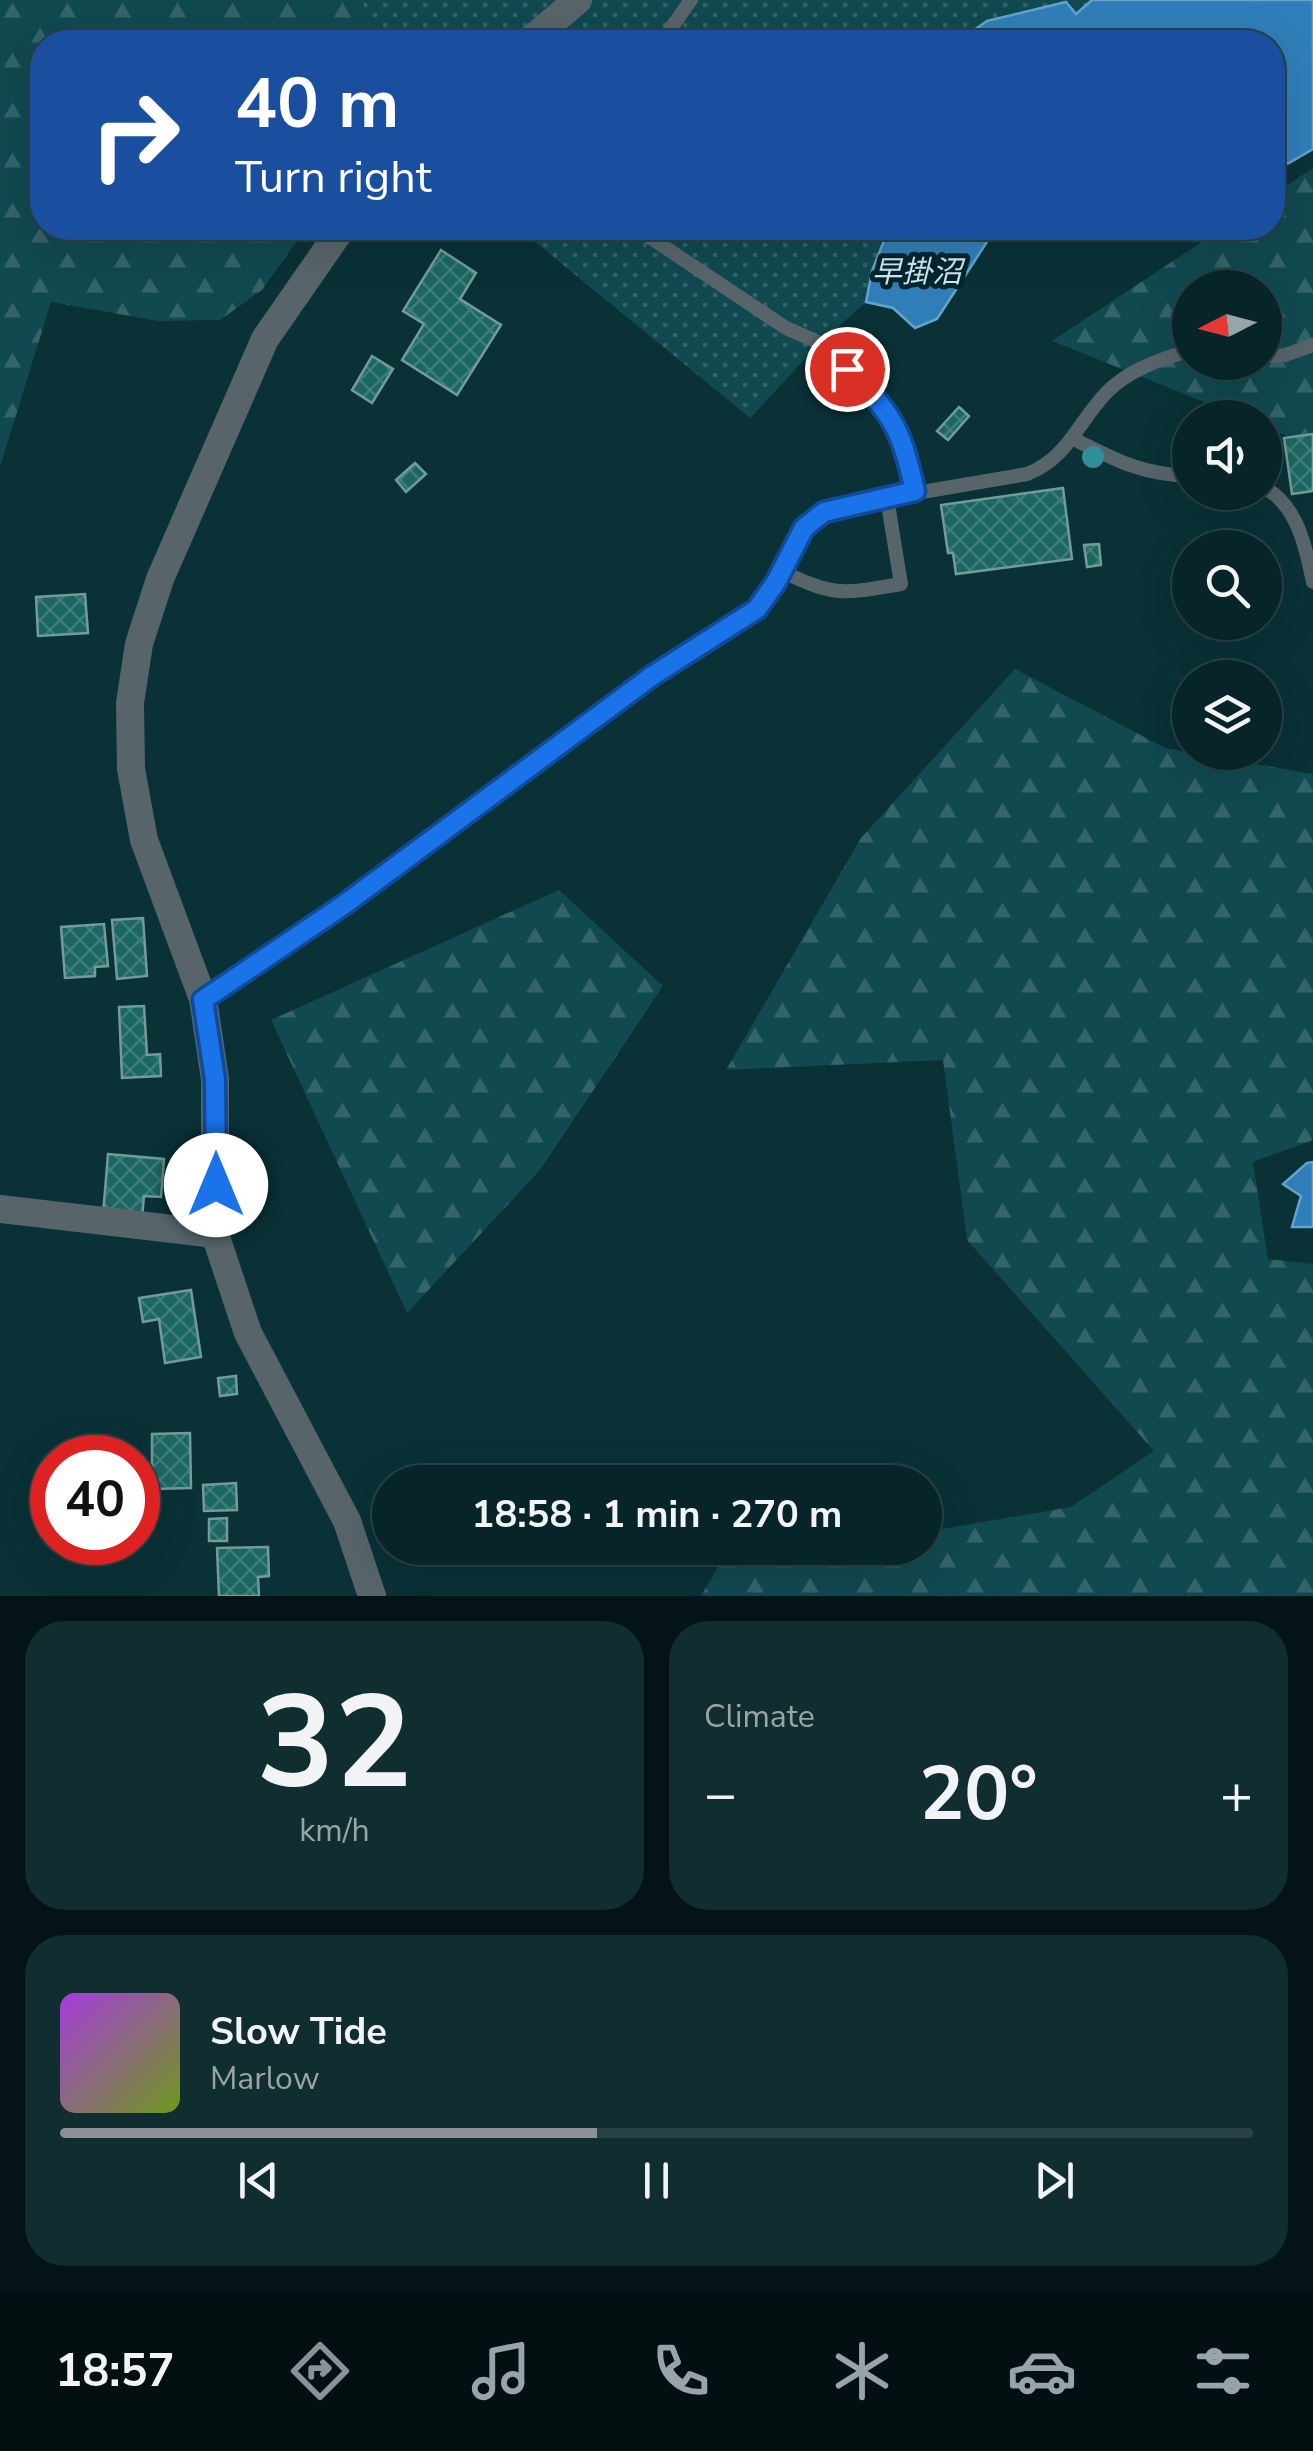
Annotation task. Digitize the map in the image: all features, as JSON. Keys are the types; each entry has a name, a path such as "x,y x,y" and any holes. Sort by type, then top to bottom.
{"street":[{"path":"542,30 578,0"},
{"path":"334,240 265,339 160,579 139,644 130,703 131,770 144,840 203,1000 215,1079 215,1234 248,1334 347,1521 372,1596"},
{"path":"0,1209 215,1234"}],"lane":[{"path":"670,30 691,0"},
{"path":"654,240 786,328 820,343 892,417 904,441 915,491"},
{"path":"1282,355 1313,344"},
{"path":"203,1000 345,904 652,676 757,609 804,528 824,512 915,491 1027,474 1046,466 1074,439 1109,390 1137,371 1172,358"},
{"path":"1074,439 1132,468 1172,475"},
{"path":"781,571 818,589 836,592 901,584 887,498"},
{"path":"1282,503 1305,542 1313,582"}],"green space":[{"path":"0,0 362,0 377,30 30,30 30,240 297,240 262,290 220,320 158,321 51,302 0,467"},
{"path":"270,0 1092,0 1076,14 987,21 974,30 303,30"},
{"path":"1313,168 1313,446 1282,434 1282,400 1200,400 1052,341 1205,240 1285,240 1285,187"},
{"path":"533,240 884,240 872,271 866,302 820,343 750,418"},
{"path":"1015,669 1172,749 1172,770 1282,769 1313,774 1313,1140 1253,1162 1268,1259 1313,1264 1313,1596 701,1596 718,1567 730,1565 942,1565 942,1529 1071,1507 1154,1451 967,1240 943,1060 726,1070 861,838"},
{"path":"559,890 663,986 540,1170 407,1313 271,1020"}],"water":[{"path":"1092,0 1313,0 1313,149 1285,164 1285,30 974,30 987,21 1066,2 1076,14"},
{"name":"早掛沼","path":"884,240 988,240 937,319 915,328 893,308 866,302 872,271"},
{"path":"1313,1162 1313,1227 1292,1227 1301,1196 1283,1184"}],"building":[{"path":"441,250 476,273 460,299 501,325 457,395 402,360 424,324 403,311"},
{"path":"372,356 393,369 372,403 352,390"},
{"path":"959,407 969,416 948,440 937,431"},
{"path":"1313,434 1313,491 1292,494 1284,438"},
{"path":"415,463 426,474 406,492 396,480"},
{"path":"1063,488 1072,559 956,574 953,553 948,553 941,505"},
{"path":"1099,544 1101,565 1087,567 1084,545"},
{"path":"85,594 88,633 38,636 36,597"},
{"path":"143,918 147,976 117,979 112,920"},
{"path":"104,924 108,966 95,967 95,976 65,978 61,927"},
{"path":"144,1006 147,1055 160,1054 161,1076 122,1078 119,1007"},
{"path":"108,1154 164,1159 161,1197 144,1196 142,1218 103,1215"},
{"path":"191,1290 201,1357 165,1363 159,1319 143,1322 139,1298"},
{"path":"236,1376 237,1394 220,1396 218,1378"},
{"path":"190,1433 191,1488 160,1489 160,1435 152,1434"},
{"path":"236,1483 237,1510 204,1511 203,1485"},
{"path":"227,1518 227,1541 209,1541 209,1519"},
{"path":"268,1547 269,1576 258,1577 259,1596 219,1596 217,1548"}],"route":[{"path":"216,1185 215,1079 203,1000 345,904 652,676 757,609 804,528 824,512 915,491 904,441 892,417 847,369"}]}
